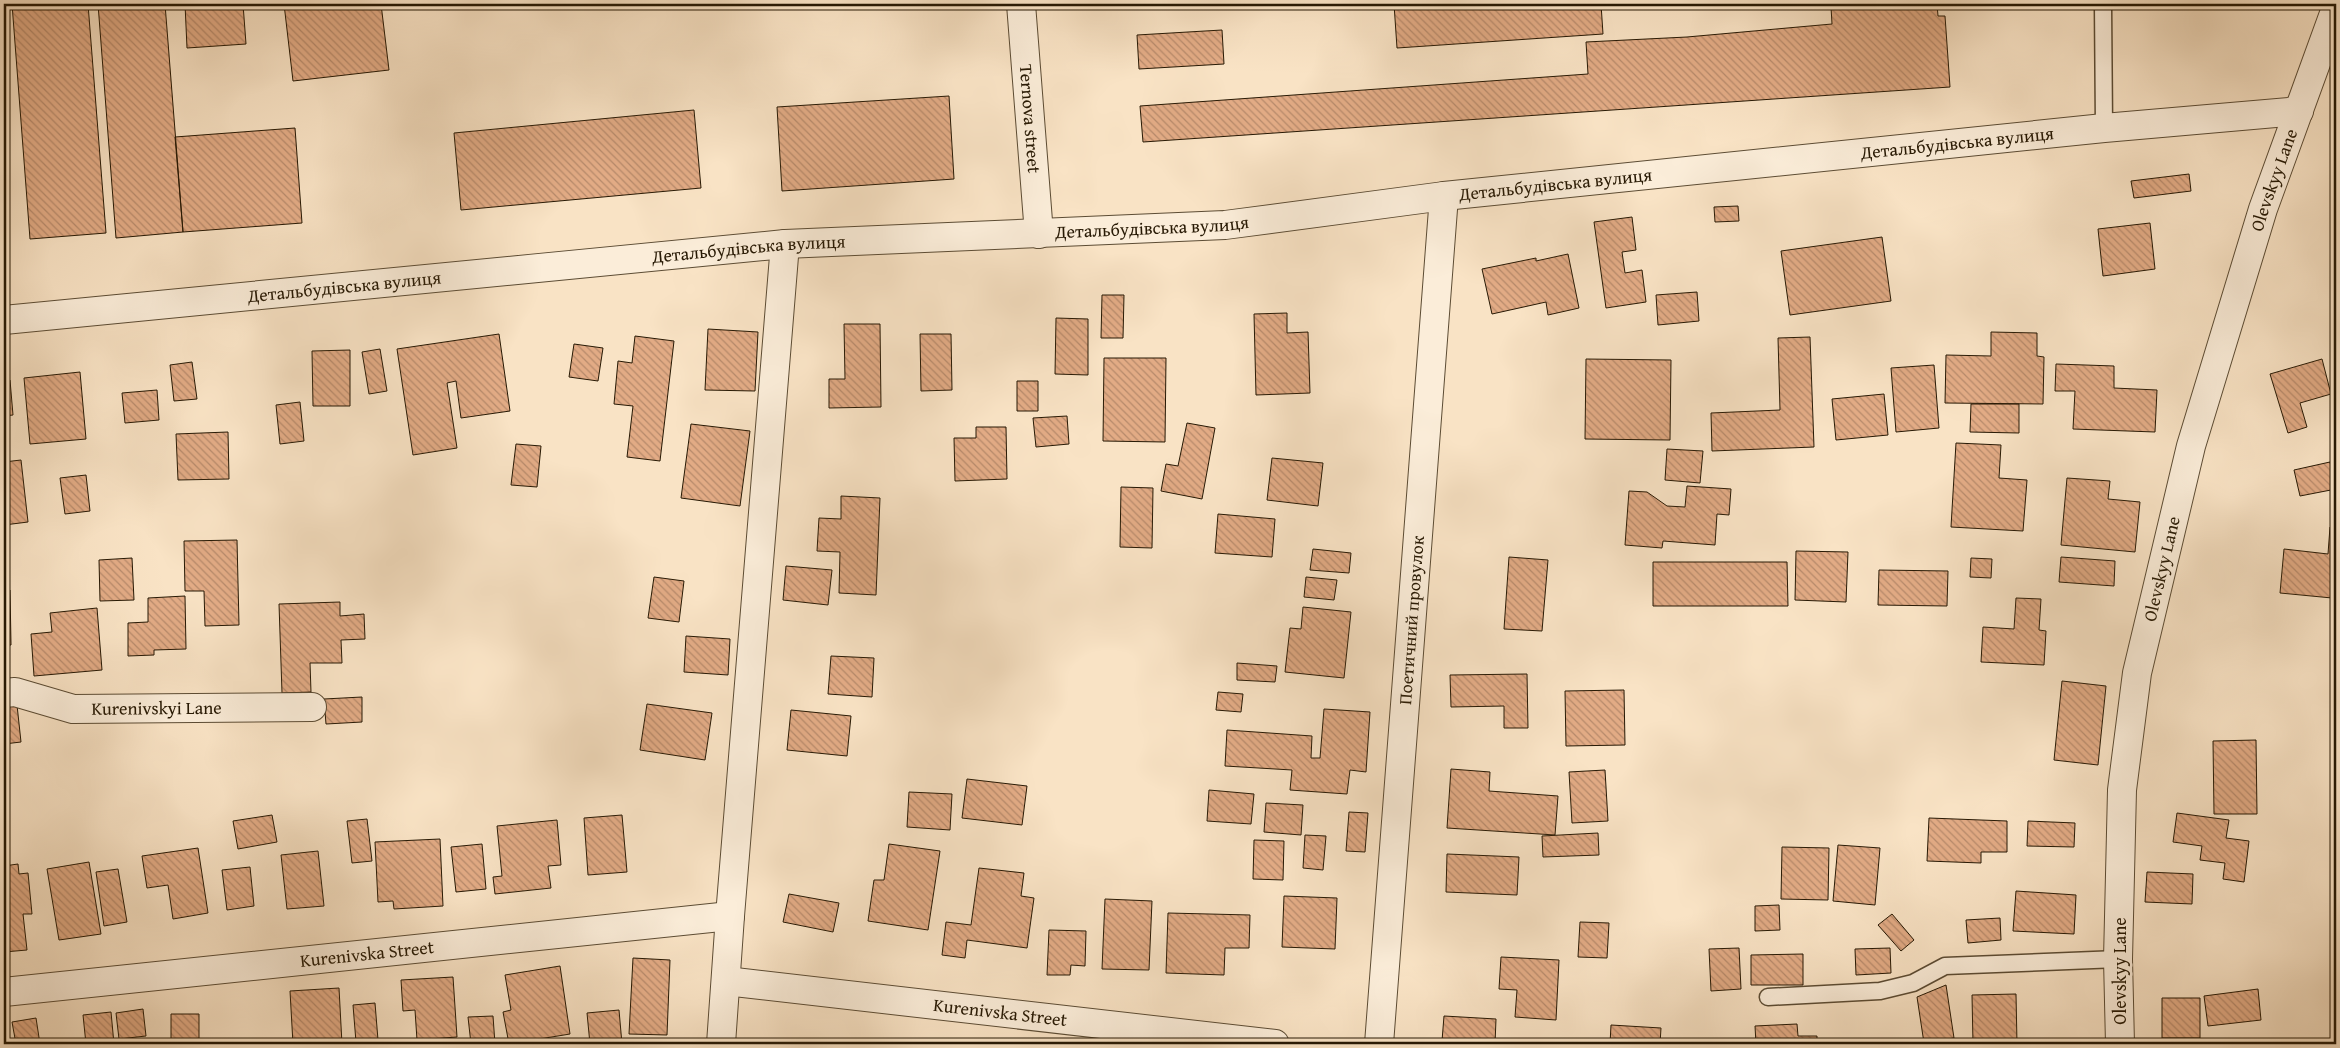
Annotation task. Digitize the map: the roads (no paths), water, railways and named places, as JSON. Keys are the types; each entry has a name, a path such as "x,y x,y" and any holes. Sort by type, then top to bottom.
{"street":[{"name":"Ternova street","path":"1021,4 1039,234"},
{"name":"Olevskyy Lane","path":"2120,1044 2118,959 2122,790 2137,673 2191,446 2263,209 2336,8"},
{"name":"Детальбудівська вулиця","path":"4,320 785,244 1225,225 1444,196 2104,128 2298,111"},
{"name":"Поетичний провулок","path":"1379,1044 1444,196"},
{"path":"721,1044 785,244"},
{"name":"Kurenivskyi Lane","path":"4,693 15,692 73,709 312,706"},
{"name":"Kurenivska Street","path":"4,992 730,916"},
{"name":"Kurenivska Street","path":"726,981 1275,1044"}],"lane":[{"path":"2103,4 2104,128"},
{"path":"1768,997 1880,991 1913,983 1945,966 2118,959"}]}
